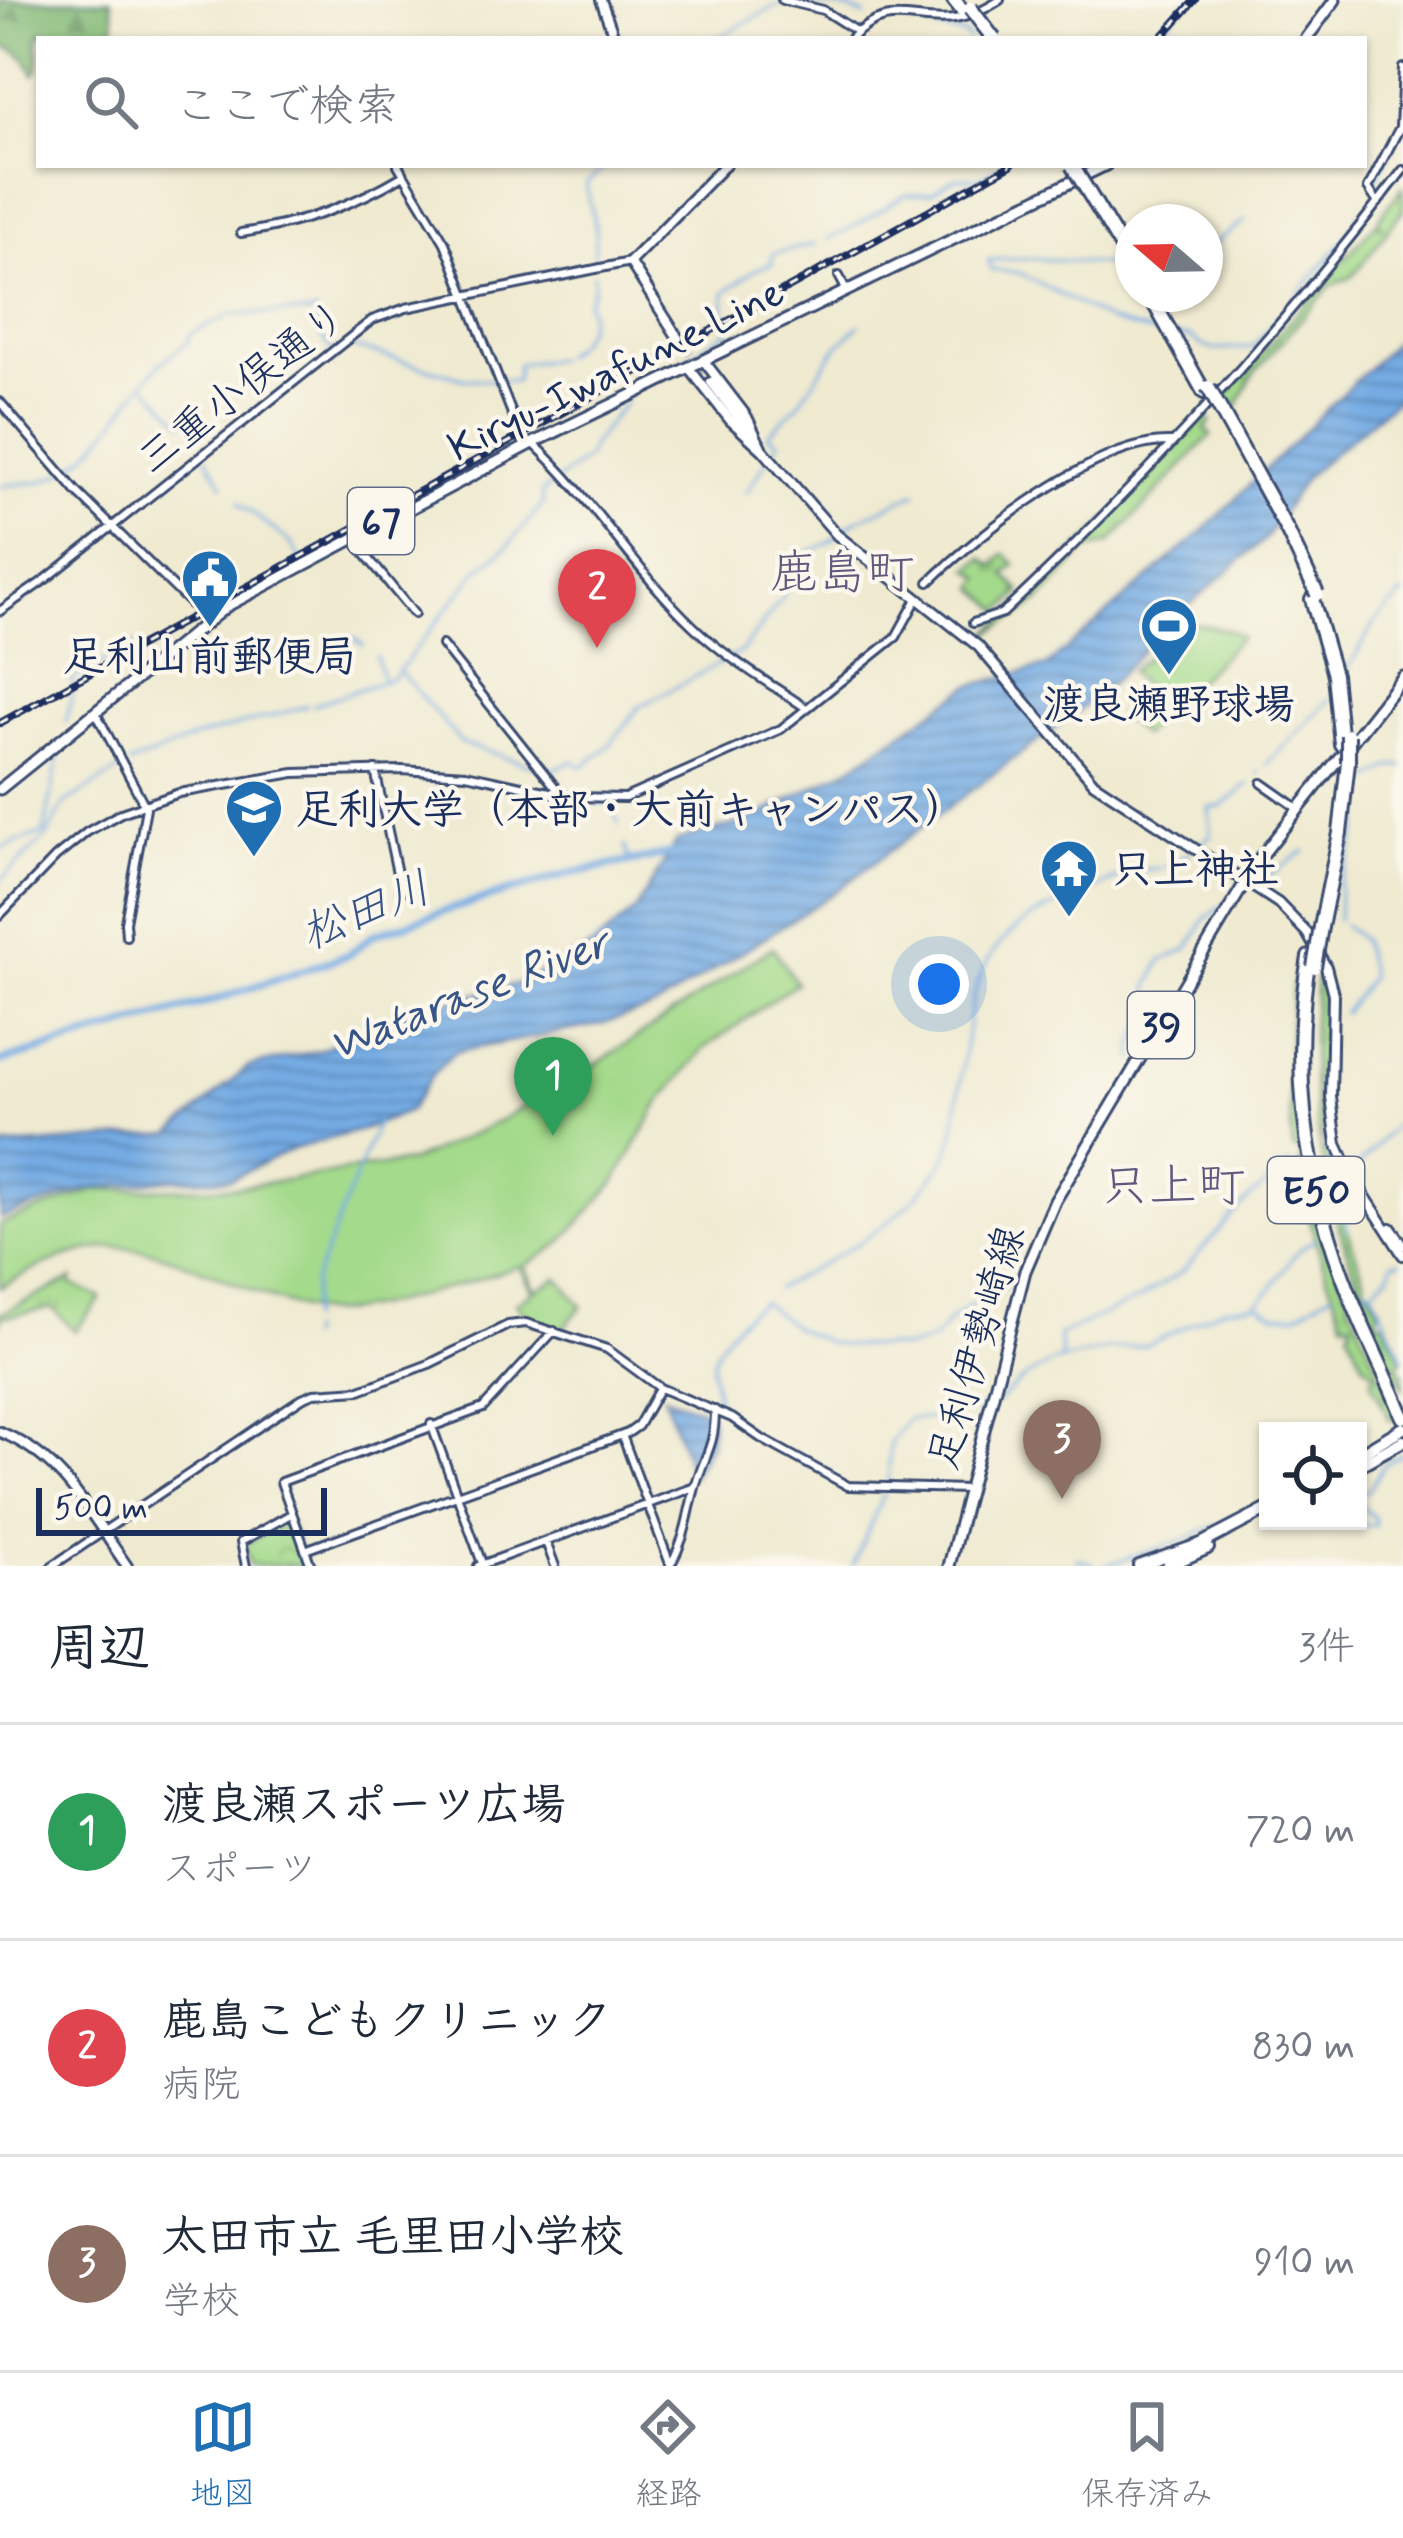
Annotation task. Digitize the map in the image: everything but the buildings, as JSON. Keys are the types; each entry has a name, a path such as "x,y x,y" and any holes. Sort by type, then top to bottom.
{"highway":[{"path":"963,5 988,36"},
{"path":"1079,168 1115,224"},
{"path":"1079,168 1115,234"},
{"name":"E50","path":"1163,312 1315,596 1342,674 1344,765 1311,962 1307,1056 1316,1164 1343,1260 1402,1408"},
{"path":"1367,1457 1403,1438"},
{"path":"1168,1566 1259,1517"},
{"path":"1123,1566 1229,1533"},
{"path":"1139,1566 1229,1533"},
{"path":"1155,1566 1229,1533"}],"main road":[{"path":"601,0 614,36"},
{"path":"1308,36 1335,0"},
{"path":"678,338 630,262 722,168"},
{"name":"Kiryu-Iwafune Line","path":"0,789 207,620 351,537 529,445 1100,168"},
{"path":"704,361 747,417 763,450"},
{"path":"689,368 730,421 763,450"},
{"path":"711,382 837,535 978,646 1094,783 1246,882 1298,922 1326,967 1334,1000 1331,1084 1336,1134 1350,1173 1403,1255"},
{"name":"足利伊勢崎線","path":"949,1566 1025,1271 1048,1215 1246,882 1403,677"},
{"path":"1336,1134 1350,1166 1403,1245"},
{"path":"0,1432 29,1444 52,1463 128,1566"}],"street":[{"path":"782,0 823,10 857,32"},
{"path":"853,36 894,15 946,20 1000,0"},
{"path":"1378,203 1368,188 1400,127 1403,68"},
{"path":"400,168 445,243 529,445 578,486 689,623 806,708"},
{"path":"973,623 1003,613 1171,442 1326,269 1403,170"},
{"path":"242,233 342,208 404,176"},
{"name":"三重小俣通り","path":"0,611 362,326 406,308 630,262"},
{"path":"839,275 848,291"},
{"path":"0,402 51,464 207,620"},
{"path":"929,583 1005,518 1097,462 1126,449 1171,442"},
{"path":"351,537 414,614"},
{"path":"0,915 44,868 87,832 178,794 282,775 374,770 466,774 581,798 625,798 774,734 896,637 917,599"},
{"path":"442,645 560,794"},
{"path":"95,712 145,804 126,936"},
{"path":"374,770 401,892"},
{"path":"1262,783 1299,808"},
{"path":"52,1566 302,1399 360,1390 429,1364 512,1324 526,1323 607,1349 660,1388 715,1410 848,1486 968,1489"},
{"path":"311,1566 280,1486 284,1479 431,1424 462,1418 488,1404 554,1331"},
{"path":"305,1550 622,1435 638,1426 660,1388"},
{"path":"671,1566 686,1539 695,1487 714,1443 715,1410"},
{"path":"431,1424 481,1565 695,1487"},
{"path":"622,1435 671,1566"},
{"path":"247,1566 241,1542 291,1514"},
{"path":"546,1542 555,1566"}],"green space":[{"path":"0,0 111,0 115,24 105,36 41,32 36,36 34,75 21,55 0,46"},
{"path":"1403,187 1403,210 1360,267 1350,278 1331,285 1253,374 1236,408 1228,403 1224,399 1238,380 1375,224 1381,226 1377,221"},
{"path":"1205,416 1211,422 1205,429 1211,435 1109,544 1087,549 1041,600 984,637 1096,532"},
{"path":"1005,554 1015,565 1005,575 1021,592 1002,611 976,588 982,578 970,569 983,558 993,566"},
{"name":"渡良瀬野球場","path":"1192,623 1241,637 1142,736 1119,714 1145,688 1130,672"},
{"path":"773,947 796,983 705,1048 660,1102 615,1182 560,1244 525,1266 535,1290 558,1278 582,1306 562,1330 530,1321 516,1303 533,1291 520,1266 420,1296 340,1312 296,1306 185,1263 130,1248 76,1253 0,1287 0,1224 95,1190 238,1187 409,1162 484,1129 575,1078"},
{"path":"1304,956 1296,1067 1302,1145 1335,1264 1399,1417 1390,1420 1371,1380 1375,1373 1364,1364 1349,1332 1352,1322 1344,1321 1330,1283 1301,1187 1300,1150 1293,1149 1290,1031 1296,960"},
{"path":"1317,971 1323,991 1320,1145 1313,1031"},
{"path":"1321,1148 1329,1154 1365,1281 1363,1288 1370,1291 1379,1311 1376,1320 1385,1323 1402,1359 1397,1366 1403,1372 1403,1390 1342,1236"},
{"path":"72,1279 71,1284 101,1298 75,1331 52,1308 2,1317 0,1327 0,1314"},
{"path":"288,1521 305,1564 250,1566 245,1544"}],"water":[{"path":"1403,334 1403,394 1305,477 1266,538 1170,622 1112,682 832,894 656,1007 602,1024 455,1052 432,1075 409,1111 293,1149 230,1179 172,1179 84,1190 0,1218 0,1147 171,1134 248,1067 321,1050 396,1014 517,984 593,946 635,911 677,841 750,820 855,765 970,686 1047,666 1203,531"},
{"path":"664,1396 703,1410 711,1418 710,1444 692,1476"}],"waterway":[{"path":"903,0 908,7"},
{"path":"1156,36 1188,0"},
{"path":"721,36 782,3"},
{"path":"809,4 865,16"},
{"path":"902,20 966,36"},
{"path":"1375,182 1403,128"},
{"path":"593,264 596,231 586,184 604,168"},
{"path":"828,239 904,195 931,193 953,179 980,177 996,168"},
{"path":"1176,336 1191,337 1213,349 1253,347 1343,241 1359,215"},
{"path":"1223,237 1246,220"},
{"path":"651,381 731,329 724,311 725,292 756,269 772,264 772,254 815,244"},
{"path":"990,260 1033,258 1115,266"},
{"path":"988,260 992,270 1020,273 1111,322 1166,336"},
{"path":"560,357 587,326 594,274"},
{"path":"0,487 41,482 69,469 105,435 151,374 188,343 190,334 233,314 317,313 318,332 332,351"},
{"path":"746,493 779,442 768,435 800,402 836,348 859,325"},
{"path":"345,345 466,379 516,381 518,364 555,359"},
{"path":"147,386 183,423"},
{"path":"313,705 393,678 476,572 507,547 543,504 542,492 587,458 626,401"},
{"path":"206,456 223,485"},
{"path":"544,769 573,761 582,767 609,746 639,707 742,651 781,600 803,555 857,520 916,493"},
{"path":"239,503 291,543 301,560"},
{"path":"1349,667 1375,622 1403,594"},
{"path":"354,638 363,645"},
{"path":"75,687 71,680 134,644"},
{"path":"376,656 383,682"},
{"path":"400,672 461,743 534,766"},
{"path":"66,721 73,691"},
{"path":"1267,764 1331,698"},
{"path":"130,764 197,737 307,706"},
{"path":"0,848 44,833 60,749"},
{"path":"1372,779 1390,767 1403,766"},
{"path":"0,881 47,836 64,804 121,769"},
{"path":"1199,845 1211,835 1209,807 1221,807 1249,784"},
{"path":"1338,920 1339,885 1359,828 1364,787"},
{"path":"574,802 610,804 619,824"},
{"path":"625,846 637,863"},
{"path":"1259,882 1305,851"},
{"name":"松田川","path":"0,1062 218,999 350,954 372,935 451,909 567,874 676,853"},
{"path":"1165,867 1189,853"},
{"path":"776,1289 894,1218 946,1156 954,1133 973,998 994,951 1039,914 1126,875 1160,869"},
{"path":"1134,1061 1134,1045 1148,1016 1149,986 1161,961 1189,948 1205,919 1229,902"},
{"path":"1343,1013 1370,977 1362,940 1344,925"},
{"path":"1323,1114 1326,1036"},
{"path":"1358,1166 1403,1116"},
{"path":"309,1319 314,1281 377,1123"},
{"path":"1330,1154 1347,1230"},
{"path":"1062,1359 1059,1335 1141,1298 1184,1270 1239,1208 1290,1163"},
{"path":"1257,1303 1297,1252 1315,1240"},
{"path":"1373,1289 1390,1273 1392,1263 1400,1261"},
{"path":"987,1298 998,1294 1021,1269"},
{"path":"1365,1286 1372,1290 1403,1358"},
{"path":"1112,1349 1147,1345 1223,1308 1258,1304 1275,1314 1297,1314 1332,1292"},
{"path":"718,1409 712,1370 717,1350 737,1323 762,1302 795,1328 825,1341 909,1348 935,1339 951,1319 984,1296"},
{"path":"307,1338 308,1331"},
{"path":"1054,1362 1109,1349"},
{"path":"996,1403 1051,1363"},
{"path":"888,1483 890,1443 908,1419 946,1418 984,1407"},
{"path":"247,1431 266,1419"},
{"path":"1367,1491 1384,1464 1403,1453"},
{"path":"853,1566 885,1490"},
{"path":"1367,1511 1375,1525 1367,1525"},
{"path":"1104,1566 1181,1541 1245,1513"},
{"path":"1076,1558 1093,1564"}],"tunnel":[{"path":"678,338 711,382"}],"railway":[{"path":"1163,36 1195,0"},
{"path":"0,723 1006,168"}],"place":[{"name":"足利山前郵便局","path":"210,629"},
{"name":"鹿島こどもクリニック","path":"597,648"},
{"name":"渡良瀬野球場","path":"1169,677"},
{"name":"足利大学（本部・大前キャンパス）","path":"254,859"},
{"name":"只上神社","path":"1069,919"},
{"name":"渡良瀬スポーツ広場","path":"553,1136"},
{"name":"太田市立 毛里田小学校","path":"1062,1499"}],"district":[{"name":"鹿島町","path":"842,571"},
{"name":"只上町","path":"1173,1184"}],"water label":[{"name":"Watarase River","path":"468,992"}]}
